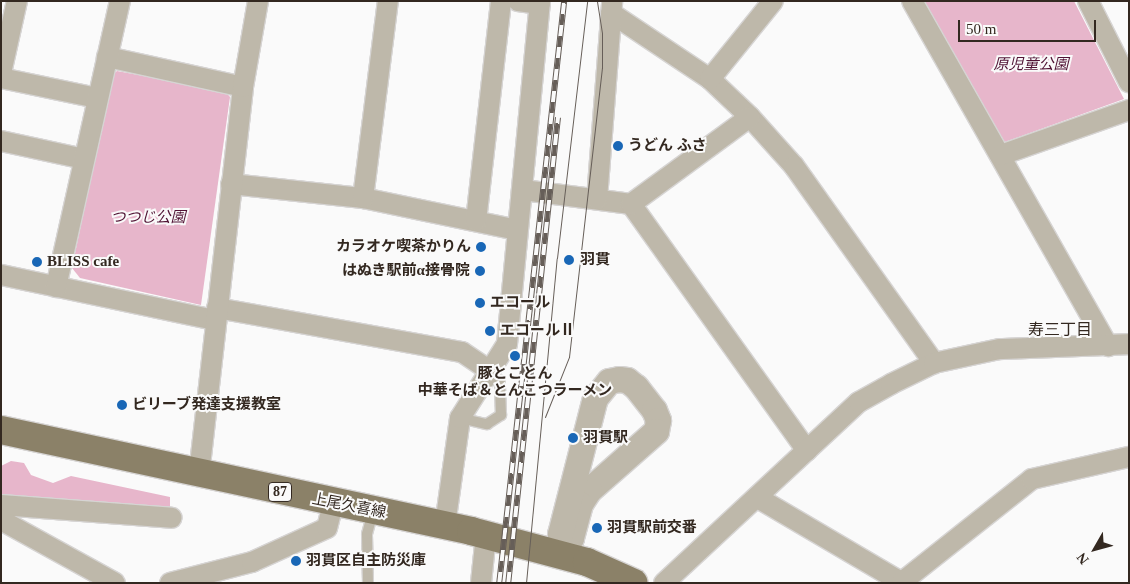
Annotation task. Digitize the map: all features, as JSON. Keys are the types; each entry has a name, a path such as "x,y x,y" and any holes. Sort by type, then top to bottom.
{"main road":[{"name":"上尾久喜線","path":"1,430 333,504 445,525 560,553 590,572 634,583"}],"street":[{"path":"1,73 17,1"},
{"path":"56,287 120,1"},
{"path":"199,474 243,87 258,1"},
{"path":"363,198 388,1"},
{"path":"476,221 501,1"},
{"path":"445,525 460,418 508,344 517,230 523,190 540,3 518,1"},
{"path":"710,79 773,1"},
{"path":"912,1 1108,346"},
{"path":"1088,1 1129,82"},
{"path":"612,7 710,79 750,117 794,166 934,362"},
{"path":"596,199 612,7"},
{"path":"107,57 243,87"},
{"path":"1,78 97,98"},
{"path":"1001,155 1129,110"},
{"path":"523,190 631,204 750,117"},
{"path":"1,142 84,159"},
{"path":"232,184 363,198 517,230"},
{"path":"631,204 807,451"},
{"path":"1,275 56,287 216,314 462,352 490,371"},
{"path":"664,583 758,498 859,402 934,362 1000,349 1129,344"},
{"path":"619,379 627,380 636,387 654,410 658,420 656,431 583,497 571,538 560,553 560,534 600,390 609,382 619,379"},
{"path":"587,432 597,450 616,467"},
{"path":"758,498 902,582 1032,478 1129,457"},
{"path":"170,583 252,562 326,528 333,504"},
{"path":"1,505 172,518"},
{"path":"1,520 115,583"},
{"path":"481,583 486,535"}],"lane":[{"path":"460,418 487,424 501,415 500,381 490,371"},
{"path":"368,583 367,534 372,511"}],"green space":[{"name":"原児童公園","path":"921,1 1074,1 1124,99 1002,143"},
{"name":"つつじ公園","path":"117,71 225,91 230,97 201,305 80,278 72,268 112,75"},
{"path":"11,461 24,463 31,475 53,483 71,476 170,497 170,512 1,501 1,466"}],"tram line":[{"path":"526,583 557,258 587,1"},
{"path":"545,417 569,357 602,68 602,33 597,1"}],"railway":[{"path":"499,583 564,1"},
{"path":"508,583 558,118"}],"place":[{"name":"うどん ふさ","path":"618,146"},
{"name":"カラオケ喫茶かりん","path":"481,247"},
{"name":"羽貫","path":"569,260"},
{"name":"BLISS cafe","path":"37,262"},
{"name":"はぬき駅前α接骨院","path":"480,271"},
{"name":"エコール","path":"480,303"},
{"name":"エコールⅡ","path":"490,331"},
{"name":"豚とことん 中華そば＆とんこつラーメン","path":"515,356"},
{"name":"ビリーブ発達支援教室","path":"122,405"},
{"name":"羽貫駅","path":"573,438"},
{"name":"羽貫駅前交番","path":"597,528"},
{"name":"羽貫区自主防災庫","path":"296,561"}],"district":[{"name":"寿三丁目","path":"1060,330"}]}
